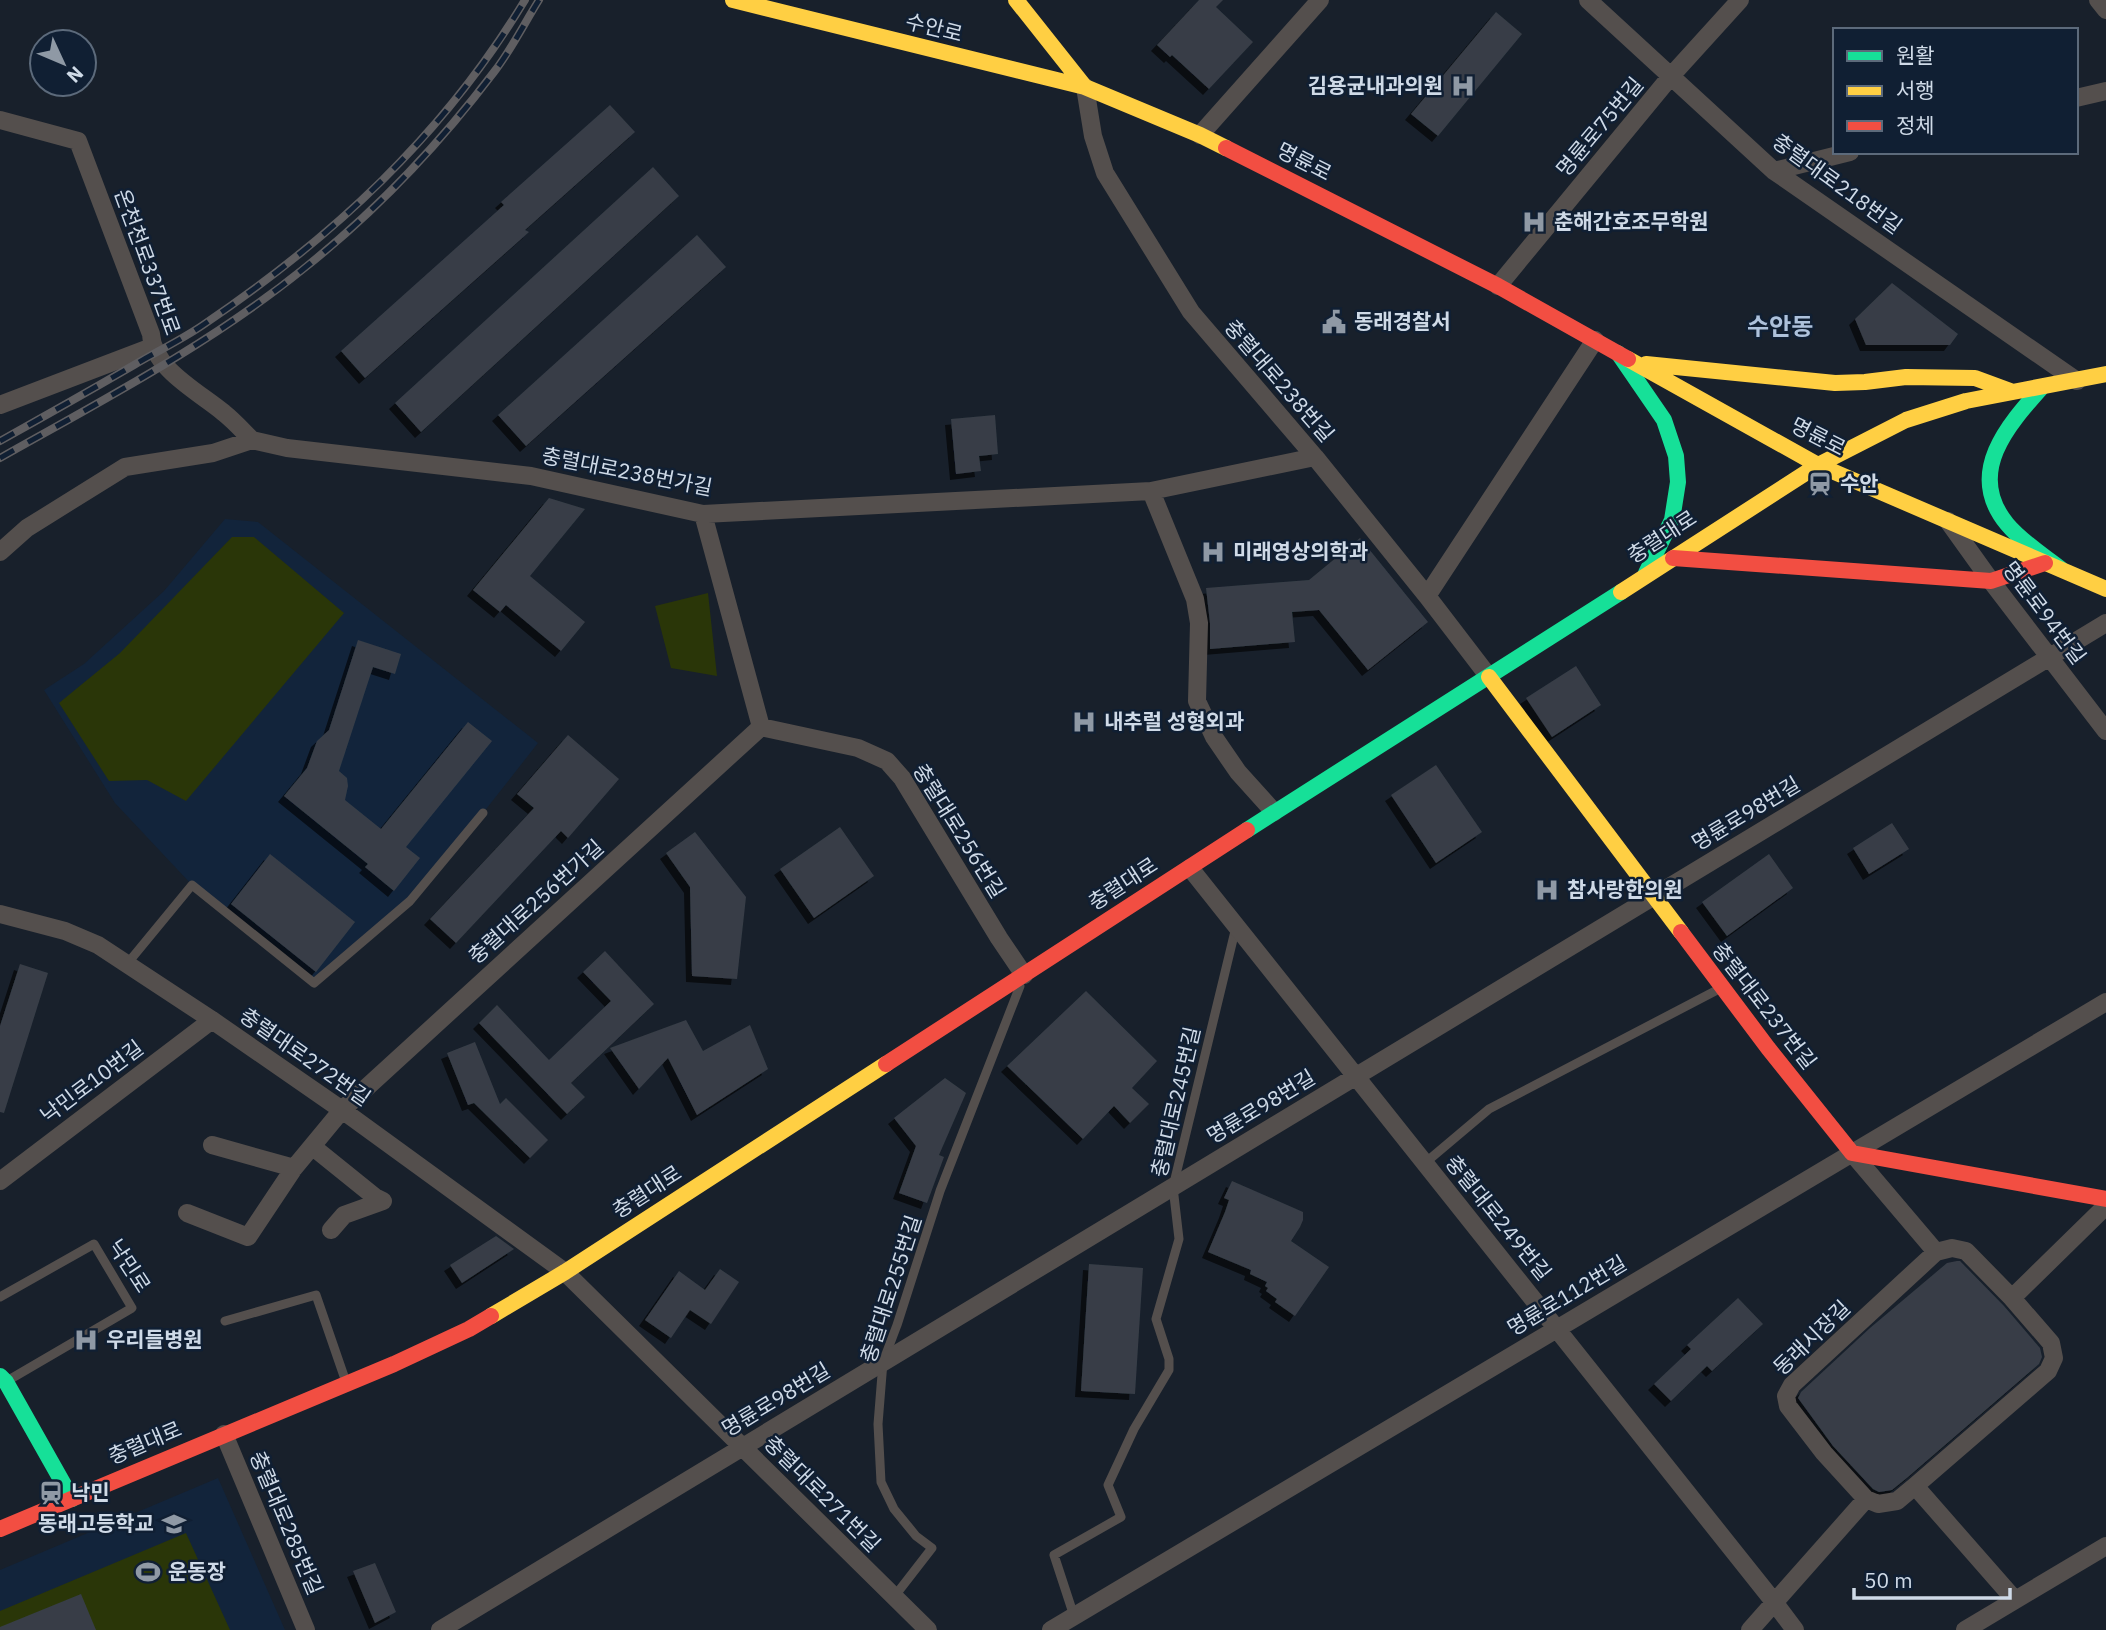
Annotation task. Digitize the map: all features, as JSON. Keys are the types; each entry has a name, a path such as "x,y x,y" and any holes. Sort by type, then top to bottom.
{"main road":[{"name":"수안로","path":"733,0 1085,87"},
{"name":"명륜로","path":"1016,0 1085,87 1200,135 1498,286 1818,465 2106,589"},
{"path":"1618,353 1664,421 1676,454 1677,494 1671,522 1645,576"},
{"path":"1636,363 1835,383 1906,377 1975,378 2013,392"},
{"name":"충렬대로","path":"0,1530 394,1364 469,1329 565,1272 1275,812 1818,465 1906,420 1966,401 2106,374"},
{"path":"2042,387 2002,436 1994,454 1989,486 1992,499 2005,522 2061,569"},
{"path":"1673,558 1991,581 2045,563"},
{"name":"충렬대로237번길","path":"1489,677 1768,1048 1852,1153"},
{"path":"1852,1153 2106,1199"},
{"name":"낙민로","path":"3,1379 72,1499"}],"street":[{"path":"1200,135 1320,0"},
{"name":"충렬대로218번길","path":"1588,0 1774,170 2077,381"},
{"name":"명륜로75번길","path":"1498,286 1671,76 1740,0"},
{"path":"2098,0 2106,10"},
{"name":"충렬대로238번길","path":"1085,87 1093,136 1105,173 1191,312 1315,457 1489,677"},
{"path":"2078,98 2106,91"},
{"name":"온천천로337번로","path":"0,120 78,141 151,334 152,347 177,377 224,413 252,440"},
{"path":"1774,170 1842,154"},
{"path":"1427,596 1595,340"},
{"path":"0,405 152,347"},
{"path":"0,552 27,528 125,467 213,453 252,440"},
{"name":"충렬대로238번가길","path":"252,440 287,448 531,476 703,514 1151,491 1315,457"},
{"path":"1151,491 1195,599 1199,623 1197,701 1214,737 1238,772 1275,812"},
{"path":"703,514 761,727"},
{"name":"명륜로94번길","path":"1948,521 2106,731"},
{"name":"명륜로98번길","path":"440,1630 2106,623"},
{"name":"충렬대로256번길","path":"761,727 858,748 887,761 902,778 1024,975"},
{"name":"충렬대로256번가길","path":"187,1213 248,1237 294,1168 342,1110 761,727"},
{"name":"충렬대로249번길","path":"1190,868 1795,1630"},
{"name":"충렬대로272번길","path":"0,914 99,945 342,1110 565,1272"},
{"name":"명륜로112번길","path":"1051,1630 2106,1002"},
{"name":"낙민로10번길","path":"0,1181 212,1020"},
{"path":"212,1145 294,1168"},
{"path":"313,1147 374,1197 383,1201 344,1215 331,1230"},
{"path":"1750,1630 1866,1500 1878,1504 1896,1501 2049,1371 2054,1358 2051,1343 1966,1251 1952,1248 1936,1252 1852,1153"},
{"path":"2012,1298 2106,1206"},
{"name":"동래시장길","path":"1866,1500 1824,1453 1788,1406 1786,1396 1792,1385 1936,1252"},
{"name":"충렬대로271번길","path":"565,1272 928,1630"},
{"name":"충렬대로285번길","path":"224,1434 306,1630"},
{"path":"1915,1486 2015,1600"},
{"path":"1965,1630 2106,1546"}],"lane":[{"path":"127,964 192,885 314,983 410,901 483,813"},
{"name":"충렬대로245번길","path":"1074,1616 1054,1555 1121,1517 1108,1485 1134,1429 1169,1370 1169,1359 1156,1319 1179,1239 1173,1187 1236,926"},
{"name":"충렬대로255번길","path":"894,1597 932,1548 916,1536 894,1509 881,1482 878,1424 883,1363 940,1191 1024,975"},
{"path":"1425,1163 1489,1109 1722,987"},
{"name":"낙민로","path":"0,1297 94,1244 132,1308 3,1379"},
{"path":"225,1321 316,1294 347,1384"}],"shaded area":[{"path":"225,519 258,522 538,743 410,901 314,983 192,885 115,803 44,690 84,664 164,591"},
{"name":"동래고등학교","path":"218,1478 285,1630 0,1630 0,1570"}],"green space":[{"path":"232,537 254,537 344,613 186,801 147,780 109,781 59,703 120,653"},
{"path":"708,593 717,676 671,668 655,606"},
{"name":"운동장","path":"186,1533 230,1630 0,1630 0,1611"}],"building":[{"path":"1199,0 1223,0 1216,7 1253,42 1209,89 1157,45"},
{"path":"1496,12 1522,34 1438,136 1411,114"},
{"path":"610,105 635,132 525,230 529,232 365,378 341,351 504,205 501,202"},
{"path":"653,167 679,196 421,432 395,403"},
{"path":"697,235 726,267 526,446 498,415"},
{"path":"1892,283 1958,334 1950,345 1866,345 1855,319"},
{"path":"995,415 998,454 979,456 981,471 956,474 951,419"},
{"path":"549,498 585,509 530,576 585,622 561,651 506,605 500,612 473,590"},
{"path":"1360,538 1428,622 1368,670 1319,610 1292,612 1295,642 1210,649 1206,588 1309,580"},
{"path":"358,640 401,654 395,674 373,667 339,771 347,778 345,800 381,829 468,722 492,741 406,847 420,858 394,891 365,867 368,864 284,796 307,768 317,741 329,730"},
{"path":"1576,666 1601,705 1552,737 1526,698"},
{"path":"568,735 619,779 568,838 561,831 456,943 430,919 534,808 517,794"},
{"path":"1436,765 1482,832 1436,863 1391,795"},
{"path":"1892,823 1909,849 1869,874 1853,848"},
{"path":"840,827 874,876 814,918 780,869"},
{"path":"695,832 746,897 737,979 692,976 690,887 666,853"},
{"path":"270,854 355,922 316,972 231,904"},
{"path":"1769,854 1793,888 1727,936 1702,902"},
{"path":"605,951 654,1004 571,1083 585,1097 567,1114 479,1023 497,1005 549,1060 611,1001 583,972"},
{"path":"20,964 48,973 4,1113 0,1112 0,1026"},
{"path":"1086,991 1157,1061 1132,1088 1149,1104 1130,1123 1114,1106 1083,1139 1007,1066"},
{"path":"686,1020 703,1051 750,1025 768,1069 697,1115 668,1058 639,1089 610,1048"},
{"path":"475,1042 500,1104 506,1098 548,1140 530,1158 474,1103 468,1105 447,1053"},
{"path":"945,1078 966,1093 939,1155 944,1157 927,1203 899,1193 916,1146 894,1118"},
{"path":"1232,1181 1303,1212 1303,1220 1291,1241 1329,1267 1295,1316 1275,1302 1277,1299 1266,1291 1267,1282 1250,1274 1251,1270 1208,1252 1225,1212 1229,1200 1224,1198"},
{"path":"496,1236 514,1249 462,1283 450,1265"},
{"path":"1960,1261 2040,1348 2042,1357 2039,1364 1908,1477 1892,1490 1879,1492 1873,1489 1833,1446 1798,1398 1801,1392 1870,1328 1947,1263"},
{"path":"1089,1264 1143,1268 1135,1394 1081,1391"},
{"path":"720,1269 739,1282 711,1324 690,1310 671,1338 645,1320 679,1271 705,1290"},
{"path":"1738,1298 1763,1324 1712,1371 1707,1366 1671,1401 1654,1384 1691,1349 1687,1345"},
{"path":"375,1563 396,1612 375,1623 353,1571"},
{"path":"81,1594 96,1630 0,1630 0,1627"}],"railway":[{"path":"0,441 195,330 297,256 382,180 421,139 458,96 525,0"},
{"path":"0,458 193,347 267,297 329,248 380,202 428,152 473,99 500,64 539,0"}],"traffic: fast":[{"path":"1618,353 1664,420 1676,456 1678,482 1672,520 1646,573"},
{"path":"2042,387 2016,417 1996,451 1990,486 1995,505 2007,524 2061,569"},
{"path":"1247,830 1621,592"},
{"path":"0,1376 6,1382 72,1499"}],"traffic: slow":[{"path":"733,0 1085,87"},
{"path":"1016,0 1085,87 1226,148"},
{"path":"1628,359 1818,465 2106,589"},
{"path":"1646,364 1835,383 1906,377 1975,378 2013,392"},
{"path":"1621,592 1818,465 1906,420 1966,401 2106,374"},
{"path":"1489,677 1681,932"},
{"path":"491,1316 565,1272 886,1064"}],"traffic: jam":[{"path":"1226,148 1498,286 1628,359"},
{"path":"1673,558 1991,581 2045,563"},
{"path":"886,1064 1247,830"},
{"path":"1681,932 1768,1048 1852,1153 2106,1199"},
{"path":"0,1529 394,1364 491,1316"}],"place":[{"name":"김용균내과의원","path":"1463,86"},
{"name":"춘해간호조무학원","path":"1534,222"},
{"name":"동래경찰서","path":"1334,322"},
{"name":"수안","path":"1820,484"},
{"name":"미래영상의학과","path":"1213,552"},
{"name":"내추럴 성형외과","path":"1084,722"},
{"name":"참사랑한의원","path":"1547,890"},
{"name":"우리들병원","path":"86,1340"},
{"name":"낙민","path":"51,1493"},
{"name":"동래고등학교","path":"174,1524"},
{"name":"운동장","path":"148,1572"}],"district":[{"name":"수안동","path":"1780,327"}]}
